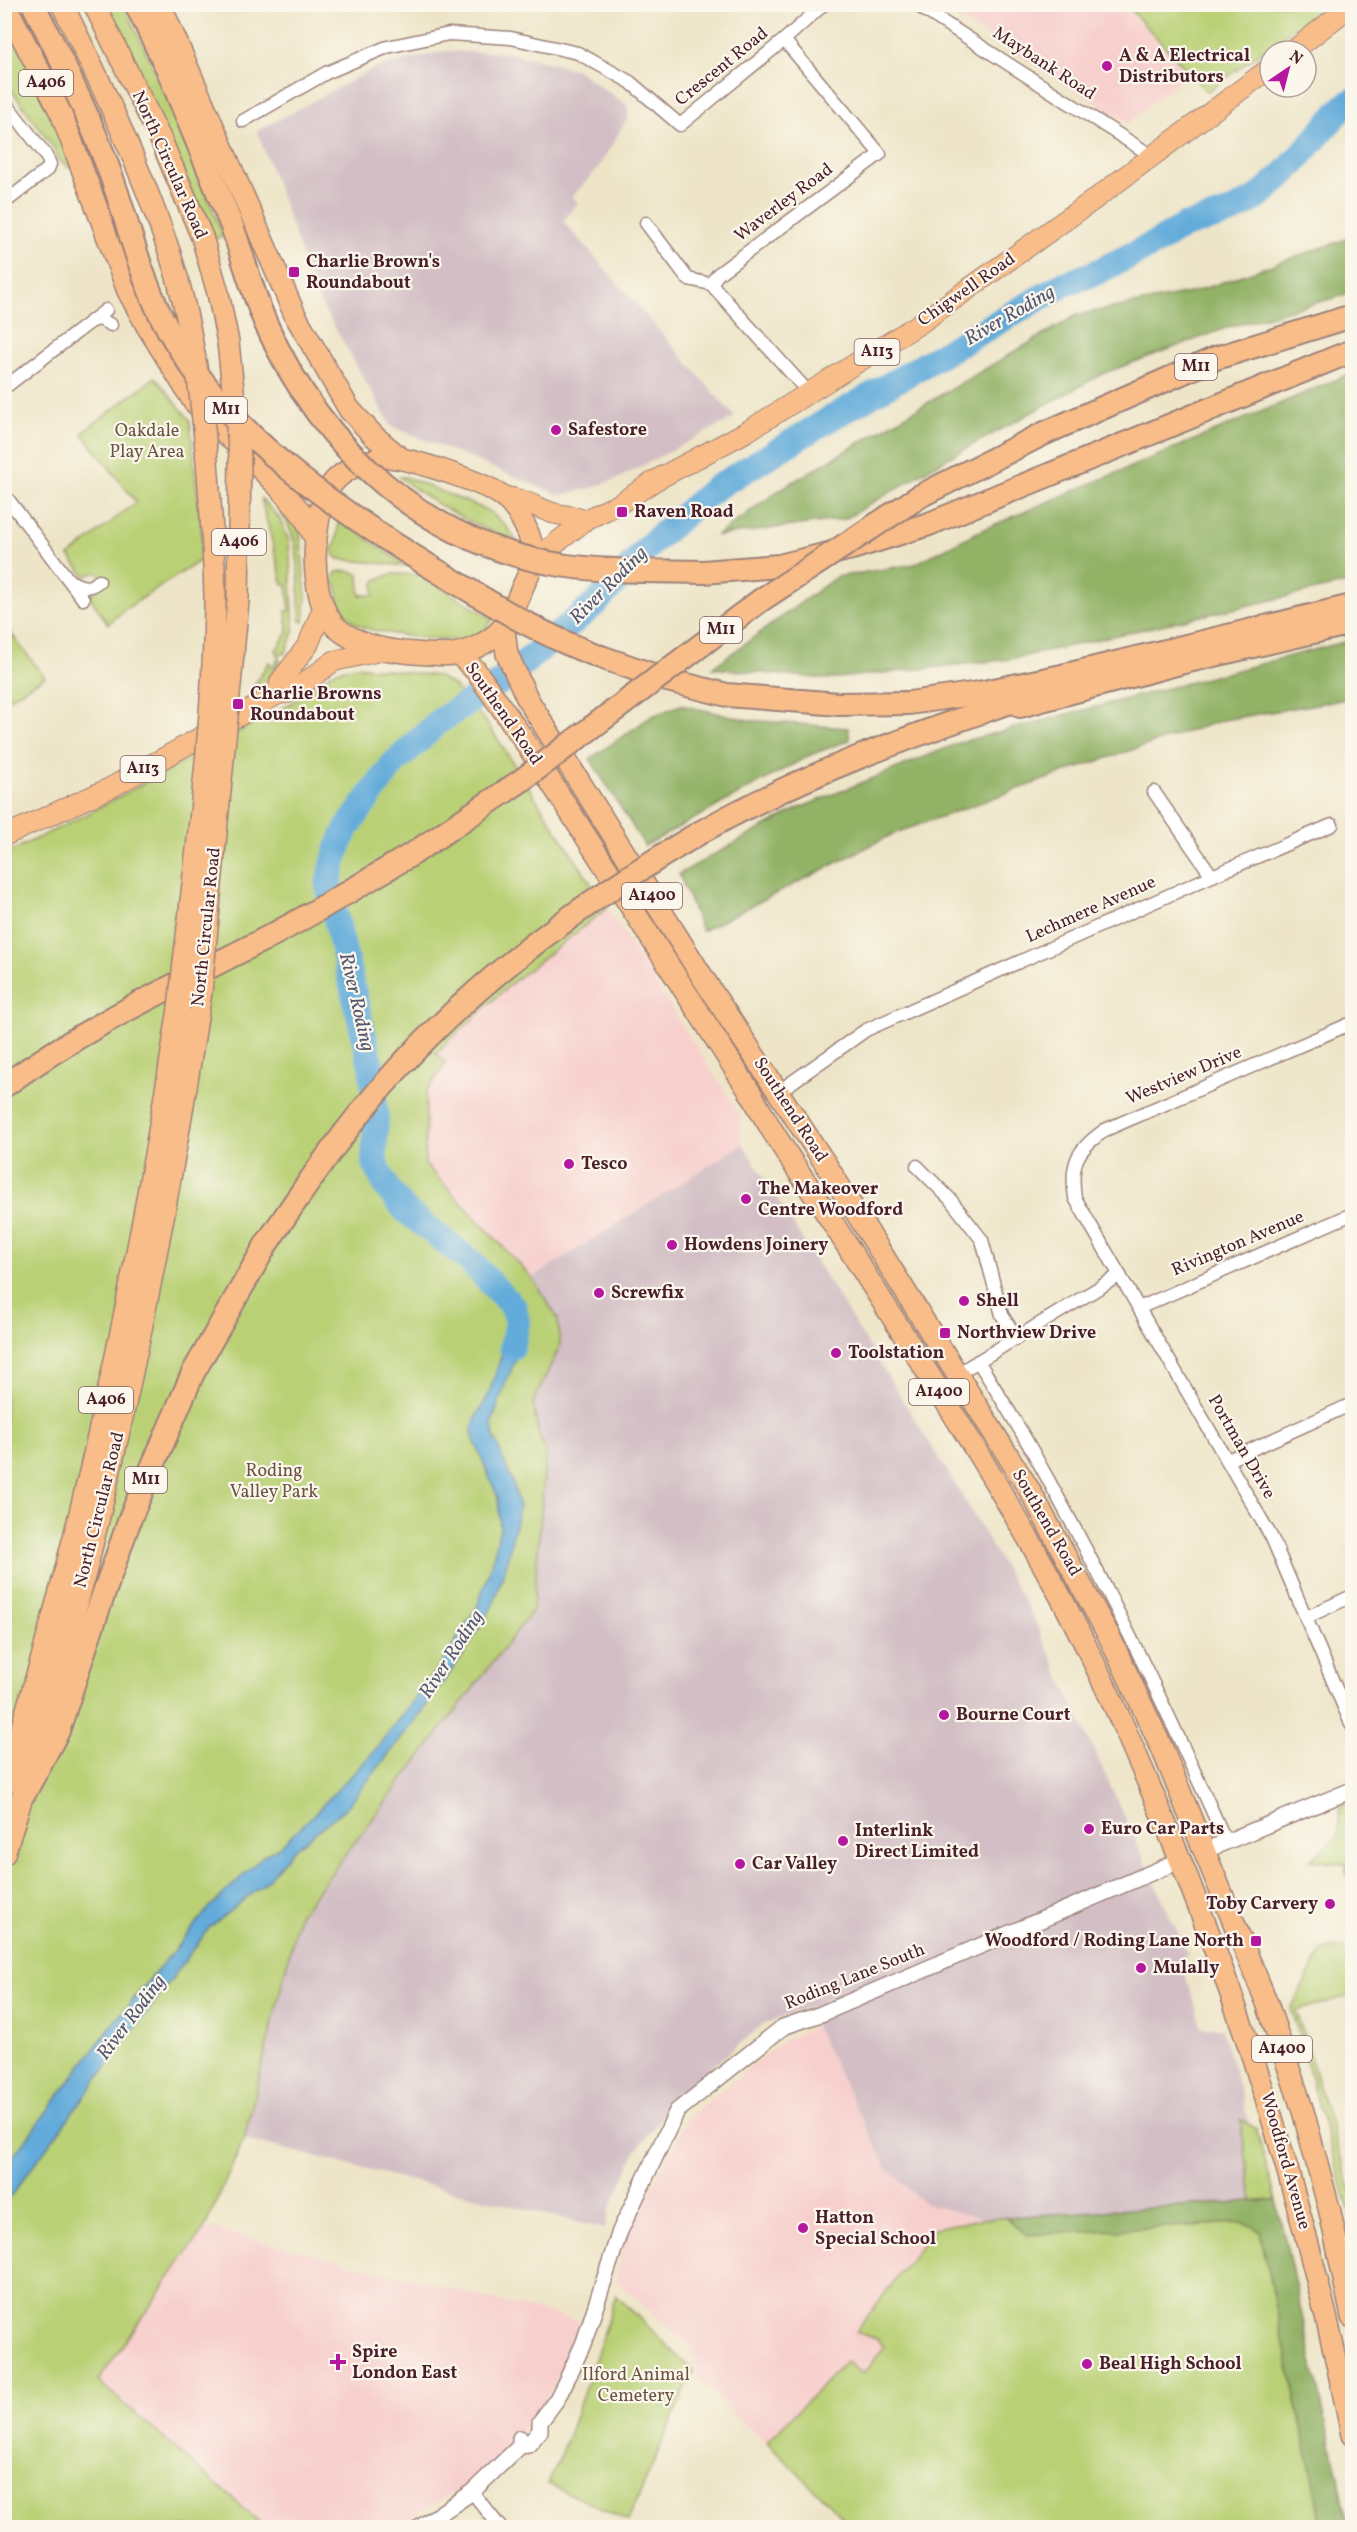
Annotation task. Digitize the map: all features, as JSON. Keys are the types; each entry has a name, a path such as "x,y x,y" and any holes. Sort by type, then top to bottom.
{"highway":[{"name":"A406","path":"5,4 61,113 128,291 147,326 194,402 278,486 304,516 316,540"},
{"name":"M11","path":"33,4 74,86 111,177 143,274 168,329 204,384 238,423 279,462 390,542 494,606 582,651 667,680 727,694 839,704 909,703 979,693 1062,676 1353,606"},
{"name":"North Circular Road","path":"4,1854 15,1789 52,1620 107,1397 154,1161 179,1008 212,688 215,603 206,451 198,378 184,295 134,158 97,74 62,4"},
{"name":"North Circular Road","path":"15,1789 89,1559 129,1390 174,1164 201,992 238,601 240,457 228,342 218,293 202,237 165,149 94,4"},
{"name":"M11","path":"136,4 167,68 233,229 266,323 301,391 340,442 367,470 402,500 425,516 476,541 542,561 567,566 616,570 703,572 779,566 852,548 929,524 1353,351"},
{"path":"160,4 295,315 349,409 374,436 399,457"},
{"name":"M11","path":"4,1086 60,1048 120,1013 257,944 357,887 470,817 761,600 920,496 1045,433 1216,358 1353,316"},
{"name":"A113","path":"504,497 457,476 399,457 373,459 342,474 329,489 316,540 317,586 323,608 339,630 384,650 460,654 504,629 533,561"},
{"path":"504,497 517,513 529,537 533,561"},
{"name":"M11","path":"15,1789 58,1731 131,1516 193,1373 267,1243 352,1124 395,1072 489,981 585,906 651,861 747,806 906,738 1071,681 1312,615"},
{"name":"M11","path":"906,738 1173,665 1353,623"},
{"name":"Southend Road","path":"504,629 507,654 528,700 1030,1491 1109,1636 1161,1746 1204,1851"},
{"name":"Southend Road","path":"460,654 476,671 493,695 753,1097 773,1134 832,1222 992,1478 1047,1572 1086,1648 1138,1757 1181,1860"},
{"name":"Woodford Avenue","path":"1204,1851 1267,2003 1299,2100 1330,2212 1348,2254 1353,2317"},
{"name":"Woodford Avenue","path":"1181,1860 1232,1992 1268,2098 1311,2250 1351,2426"},
{"path":"1311,2250 1348,2254"},
{"path":"1348,2254 1331,2268 1331,2276 1352,2377 1351,2426"}],"main road":[{"path":"1309,39 1353,5"},
{"name":"Chigwell Road","path":"533,561 585,521 810,394 920,324 1042,238 1258,77"},
{"name":"A113","path":"504,497 518,498 557,514 585,521"},
{"path":"278,694 280,682 308,645 323,608"},
{"name":"A113","path":"4,836 110,788 278,694 292,692 334,661 384,650"}],"street":[{"name":"Crescent Road","path":"243,121 326,73 387,47 449,34 511,38 578,53 630,82 680,125 784,40 824,4"},
{"name":"Maybank Road","path":"915,4 1152,156"},
{"name":"Waverley Road","path":"711,284 718,274 880,154 784,40"},
{"path":"4,101 45,154 50,164 48,169 4,203"},
{"path":"646,223 688,279 711,284 810,394"},
{"path":"4,388 106,310"},
{"path":"92,321 100,319 111,325"},
{"path":"4,494 83,598"},
{"path":"71,581 83,588 91,587 99,581"},
{"path":"1154,792 1212,876"},
{"name":"Lechmere Avenue","path":"778,1092 866,1030 1332,825"},
{"name":"Westview Drive","path":"1075,1198 1072,1175 1078,1156 1090,1141 1105,1130 1353,1023"},
{"path":"917,1166 950,1198 982,1240 1002,1315 1017,1338"},
{"name":"Portman Drive","path":"1075,1198 1272,1539 1353,1726"},
{"name":"Rivington Avenue","path":"1139,1308 1353,1214"},
{"path":"957,1374 1120,1275"},
{"name":"Southend Road","path":"978,1362 1039,1462 1103,1582 1169,1714 1226,1842"},
{"path":"1228,1460 1353,1404"},
{"path":"1307,1617 1353,1596"},
{"path":"1204,1851 1353,1790"},
{"name":"Roding Lane South","path":"419,2528 472,2492 520,2446 528,2445 540,2431 540,2422 557,2399 584,2342 620,2232 677,2111 783,2027 821,2014 1181,1860"},
{"path":"472,2492 501,2528"}],"shaded area":[{"path":"936,5 1123,5 1187,74 1128,123"},
{"path":"444,51 510,53 577,70 628,106 628,117 599,167 572,197 578,203 563,221 735,417 619,478 588,489 559,495 391,426 318,298 257,131 375,68"},
{"path":"607,908 739,1113 743,1144 532,1278 425,1164 426,1092 445,1064 435,1053 513,982"},
{"path":"743,1144 955,1484 1031,1613 1188,1955 1180,1959 1202,2028 1222,2028 1271,2200 983,2219 924,2203 887,2168 815,2027 811,2006 762,2025 674,2099 636,2151 611,2206 605,2229 244,2139 299,1915 533,1610 546,1452 538,1431 533,1402 560,1346 558,1319 532,1278"},
{"path":"815,2027 887,2168 983,2219 1271,2200 853,2527 767,2442 740,2421 698,2376 690,2346 616,2281 624,2238 689,2116 786,2039"},
{"name":"Spire London East","path":"205,2227 579,2321 576,2343 549,2394 536,2413 493,2463 465,2486 393,2527 265,2527 98,2382"}],"green space":[{"path":"104,5 123,5 176,119 223,236 215,239"},
{"path":"1126,5 1325,5 1279,39 1258,39 1258,54 1207,92"},
{"path":"4,14 75,165 69,168 58,159 55,150 5,81"},
{"path":"1352,237 1352,293 1229,327 1102,374 941,462 845,519 716,536 781,489 1077,315 1194,292"},
{"path":"1352,373 1352,582 1011,659 828,679 712,668 836,577 915,564 984,529"},
{"name":"Oakdale Play Area","path":"155,377 190,420 204,558 124,610 108,624 89,596 106,582 97,572 85,576 69,556 136,502 82,433"},
{"path":"399,477 406,477 489,511 505,525 517,541 455,514 426,497"},
{"path":"272,491 297,523 300,532 306,597 304,622 300,620 297,555 294,540 281,512 269,498"},
{"path":"261,498 279,518 289,541 294,631 285,654 282,652 279,657 276,650 288,632 286,611 290,610 287,585 283,585"},
{"path":"339,519 406,566 339,559 332,548 336,543"},
{"path":"345,571 359,575 360,595 374,595 376,580 383,577 394,574 421,575 493,619 473,638 451,640 415,637 366,628 358,625 345,613 338,597 337,585 333,584 333,577 337,572"},
{"path":"5,626 45,677 5,701"},
{"path":"1352,640 1352,698 1223,720 1074,769 893,834 702,931 679,874 795,810 961,742"},
{"path":"278,659 281,661 266,681 249,693 269,662 273,667"},
{"name":"Roding Valley Park","path":"356,666 437,676 453,685 487,723 607,908 513,982 436,1053 446,1063 426,1092 425,1164 532,1278 558,1319 560,1346 533,1402 538,1431 546,1452 533,1610 299,1915 244,2139 205,2227 98,2381 265,2527 5,2528 5,854 89,813 293,702 333,672"},
{"path":"681,705 748,720 848,728 850,740 810,755 645,846 590,759 652,716"},
{"path":"1352,1800 1352,1876 1346,1877 1346,1864 1310,1860 1337,1838 1341,1805"},
{"path":"1352,1947 1352,1995 1296,2011 1352,2194 1352,2221 1291,2008 1322,1950"},
{"name":"Beal High School","path":"1240,2120 1256,2128 1276,2200 1272,2200 1334,2527 853,2527 767,2442 846,2361 863,2374 884,2347 878,2340 856,2332 934,2228 983,2219 1253,2201"},
{"path":"1276,2200 1348,2527 1321,2527 1260,2232 1242,2223 1026,2235 1006,2217"},
{"name":"Ilford Animal Cemetery","path":"616,2295 693,2371 628,2521 548,2484 585,2390"}],"water":[{"path":"524,1306 524,1341 506,1382 492,1423 494,1437 514,1486 519,1508 506,1566 493,1605 465,1652 416,1720 347,1807 292,1851 264,1884 210,1927 5,2204 5,2167 112,2025 210,1907 263,1856 279,1847 308,1820 370,1756 442,1663 477,1607 492,1563 500,1528 498,1498 473,1437 472,1429 488,1396 506,1342 508,1321"}],"waterway":[{"name":"River Roding","path":"512,1347 517,1322 514,1308 470,1261 406,1211 387,1188 374,1161 376,1118 372,1070 328,885 337,850 347,828 393,764 441,720 502,681 597,602 653,542 714,489 828,420 1064,284 1095,273 1158,242 1184,226 1229,213 1257,198 1286,172 1343,107 1352,101"}],"place":[{"name":"A & A Electrical Distributors","path":"1107,66"},
{"name":"Charlie Brown's Roundabout","path":"294,272"},
{"name":"Safestore","path":"556,430"},
{"name":"Raven Road","path":"622,512"},
{"name":"Charlie Browns Roundabout","path":"238,704"},
{"name":"Tesco","path":"569,1164"},
{"name":"The Makeover Centre Woodford","path":"746,1199"},
{"name":"Howdens Joinery","path":"672,1245"},
{"name":"Screwfix","path":"599,1293"},
{"name":"Shell","path":"964,1301"},
{"name":"Northview Drive","path":"945,1333"},
{"name":"Toolstation","path":"836,1353"},
{"name":"Bourne Court","path":"944,1715"},
{"name":"Euro Car Parts","path":"1089,1829"},
{"name":"Interlink Direct Limited","path":"843,1841"},
{"name":"Car Valley","path":"740,1864"},
{"name":"Toby Carvery","path":"1330,1904"},
{"name":"Woodford / Roding Lane North","path":"1256,1941"},
{"name":"Mulally","path":"1141,1968"},
{"name":"Hatton Special School","path":"803,2228"},
{"name":"Spire London East","path":"338,2362"},
{"name":"Beal High School","path":"1087,2364"}]}
